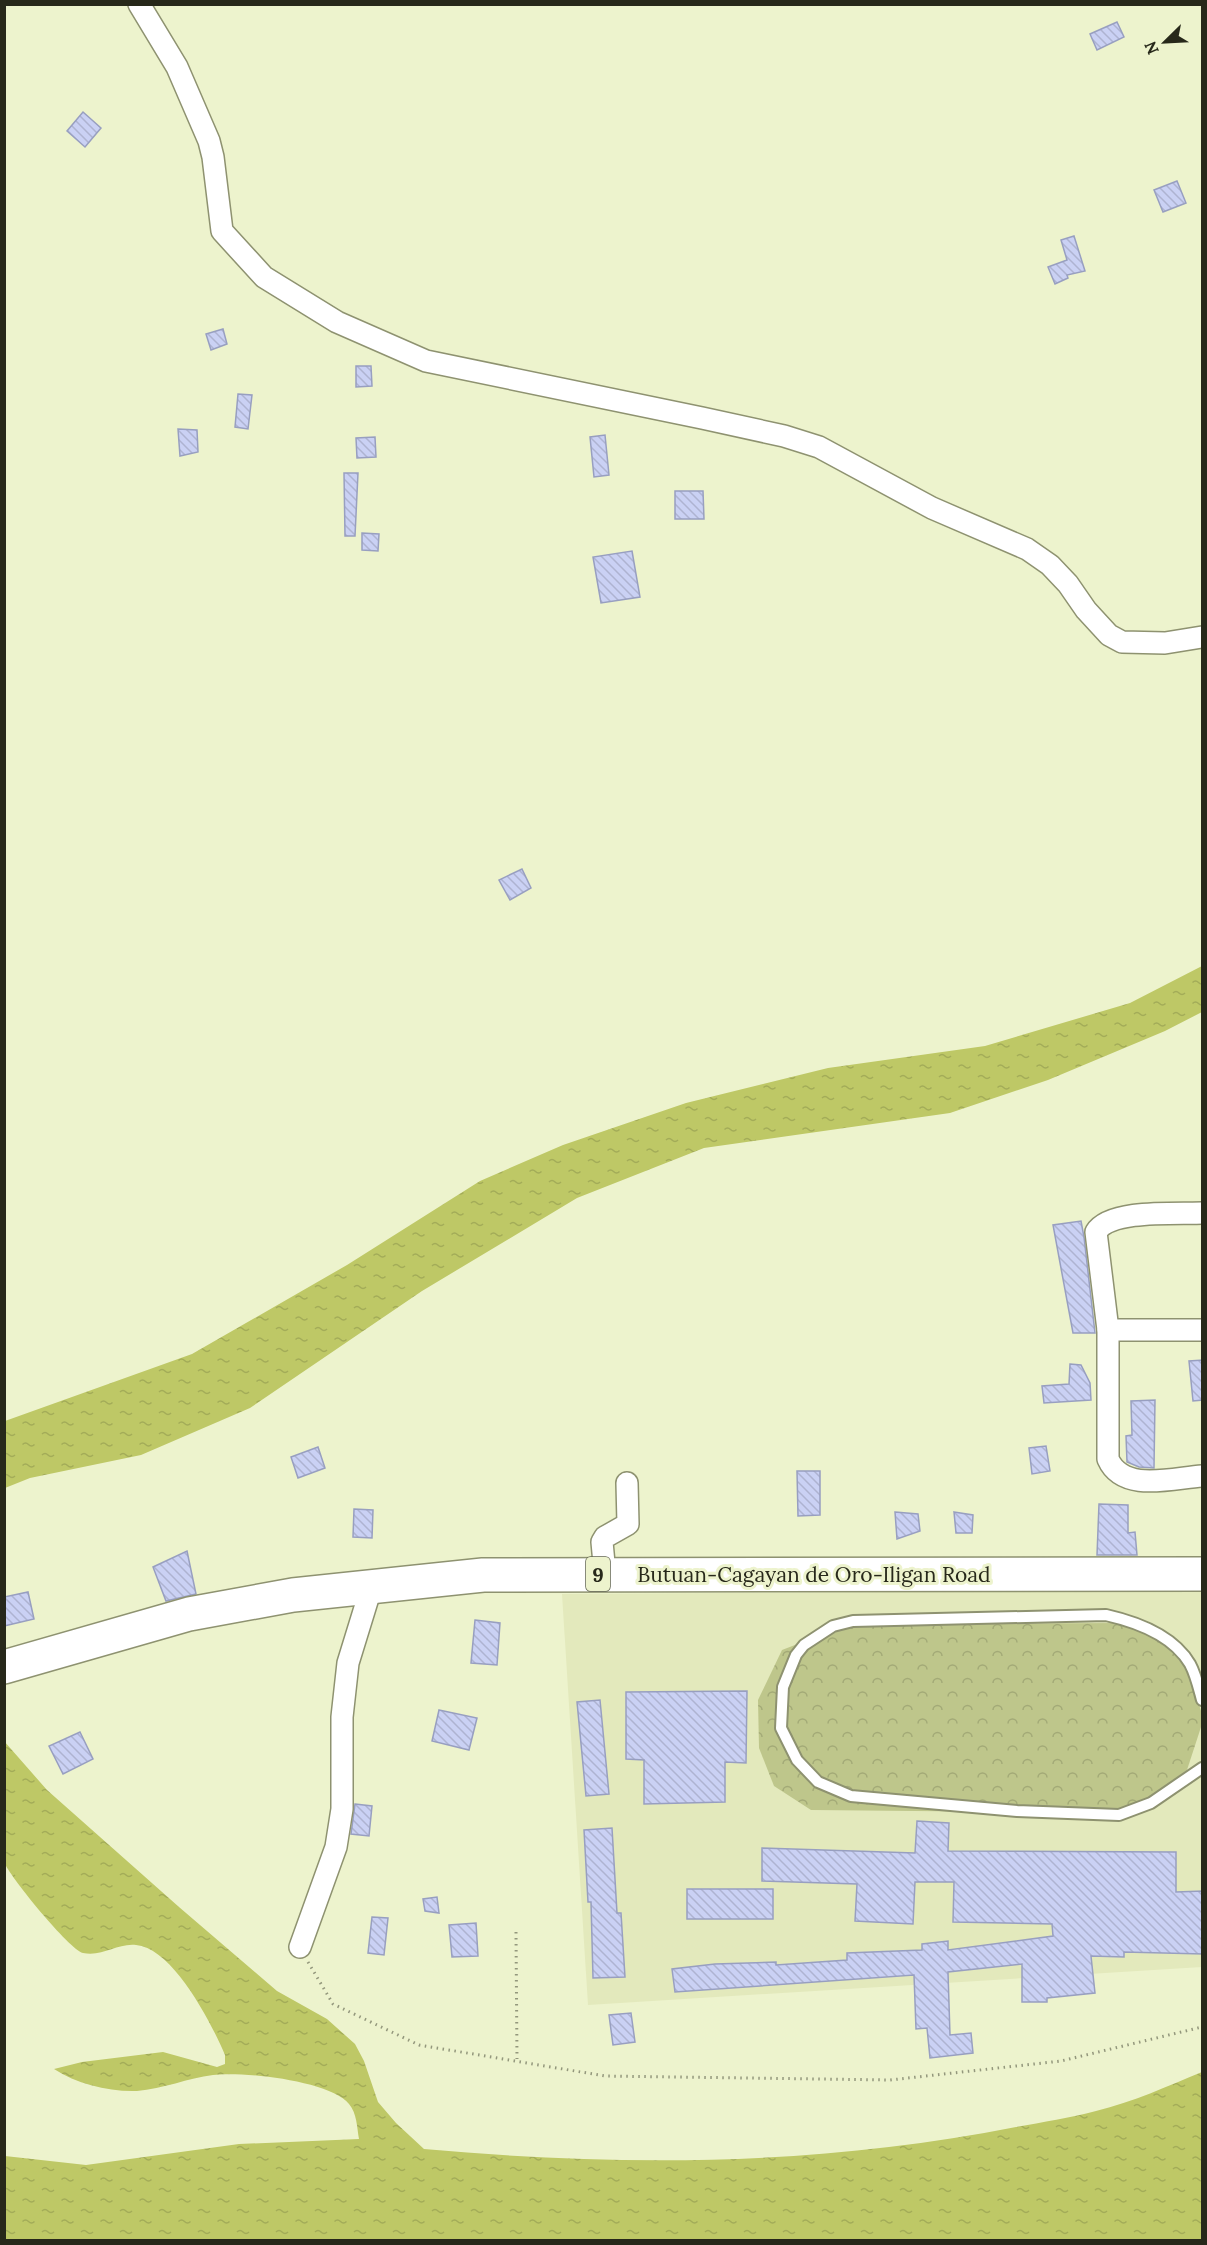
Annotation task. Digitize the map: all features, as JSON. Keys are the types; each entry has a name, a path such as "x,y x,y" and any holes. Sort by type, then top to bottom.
{"highway":[{"name":"Butuan-Cagayan de Oro-Iligan Road","path":"4,1667 189,1614 293,1595 483,1575 1203,1574"}],"street":[{"path":"139,4 177,67 209,141 222,231 264,277 337,322 426,361 712,420 784,436 819,447 932,508 1027,549 1050,565 1109,635 1122,642 1165,643 1203,637"},
{"path":"1203,1213 1127,1216 1100,1226 1096,1232 1108,1330 1108,1459 1112,1469 1124,1478 1137,1481 1203,1476"},
{"path":"1108,1330 1203,1330"},
{"path":"604,1574 602,1542 605,1537 628,1524 627,1483"},
{"path":"300,1947 336,1846 342,1809 342,1717 348,1663 372,1586"}],"lane":[{"path":"1203,1700 1190,1664 1165,1639 1138,1623 1106,1615 853,1621 833,1626 816,1635 796,1655 783,1688 781,1728 796,1760 818,1782 851,1796 1017,1811 1119,1815 1151,1803 1203,1768"}],"path":[{"path":"516,1932 517,2059"},
{"path":"300,1947 333,2004 419,2044 517,2059 605,2076 890,2080 1061,2061 1203,2027"}],"shaded area":[{"path":"1202,1590 1202,1967 588,2005 562,1594"}],"green space":[{"path":"1123,1623 1181,1648 1202,1714 1202,1724 1187,1770 1131,1813 811,1810 774,1786 759,1748 758,1700 782,1650 849,1624"}],"water":[{"path":"1202,966 1202,1012 1165,1031 1048,1080 950,1113 704,1148 577,1198 422,1291 250,1408 141,1455 30,1478 5,1488 5,1421 192,1354 347,1265 480,1181 563,1145 686,1103 828,1068 985,1046 1130,1003"},
{"path":"4,1741 47,1790 179,1907 277,1991 327,2019 355,2044 364,2061 378,2102 396,2123 424,2149 573,2159 647,2160 795,2156 869,2149 942,2140 1056,2120 1110,2107 1202,2072 1202,2240 5,2240 5,2156 86,2165 239,2144 359,2139 355,2116 349,2104 324,2089 285,2079 226,2074 204,2076 147,2090 126,2091 83,2083 54,2069 82,2062 163,2052 217,2067 225,2064 225,2055 201,2007 164,1959 150,1949 136,1945 97,1953 83,1953 54,1927 10,1872 5,1864 3,1843"}],"building":[{"path":"1117,22 1124,37 1097,50 1090,34"},
{"path":"83,112 101,128 85,147 67,131"},
{"path":"1177,181 1186,203 1163,212 1154,190"},
{"path":"1074,236 1085,271 1067,275 1068,278 1055,284 1048,267 1067,260 1061,240"},
{"path":"223,329 227,344 211,350 206,334"},
{"path":"356,366 371,366 372,386 356,387"},
{"path":"238,394 252,395 248,429 235,427"},
{"path":"178,429 197,430 198,452 180,456"},
{"path":"605,435 609,475 594,477 590,437"},
{"path":"375,437 376,457 357,458 356,438"},
{"path":"344,473 358,473 355,536 345,536"},
{"path":"675,491 703,491 704,519 675,519"},
{"path":"362,533 379,534 378,551 362,550"},
{"path":"632,551 640,597 601,603 593,557"},
{"path":"522,869 531,888 510,900 499,880"},
{"path":"1081,1221 1095,1333 1073,1333 1053,1225"},
{"path":"1203,1360 1203,1400 1193,1401 1189,1361"},
{"path":"1070,1364 1081,1365 1090,1383 1091,1400 1044,1403 1042,1386 1069,1384"},
{"path":"1155,1400 1154,1468 1139,1467 1127,1462 1126,1436 1132,1435 1131,1401"},
{"path":"1046,1446 1050,1471 1032,1474 1029,1448"},
{"path":"318,1447 325,1468 298,1478 291,1457"},
{"path":"797,1471 820,1471 820,1515 798,1516"},
{"path":"1099,1504 1128,1505 1128,1533 1135,1532 1137,1555 1097,1555"},
{"path":"354,1509 373,1510 372,1538 353,1537"},
{"path":"895,1512 918,1514 920,1531 897,1539"},
{"path":"954,1512 973,1515 972,1533 956,1533"},
{"path":"187,1551 196,1594 166,1601 153,1567"},
{"path":"28,1592 34,1619 4,1626 4,1597"},
{"path":"475,1620 500,1623 497,1665 471,1663"},
{"path":"747,1691 746,1763 725,1762 725,1802 644,1804 644,1760 626,1759 626,1692"},
{"path":"600,1700 609,1794 586,1796 577,1702"},
{"path":"439,1710 477,1718 469,1750 432,1741"},
{"path":"80,1732 93,1759 63,1774 49,1746"},
{"path":"355,1804 372,1806 369,1836 351,1834"},
{"path":"917,1821 949,1823 948,1851 1176,1852 1176,1892 1203,1891 1203,1954 1124,1952 1124,1957 1091,1956 1095,1993 1047,1998 1047,2002 1022,2002 1022,1964 948,1972 950,2035 971,2033 973,2053 930,2058 927,2028 916,2029 914,1975 675,1992 672,1969 715,1964 776,1962 776,1965 847,1960 847,1953 922,1950 922,1944 948,1941 948,1950 1053,1936 1052,1924 953,1922 954,1882 915,1882 913,1924 855,1921 857,1884 762,1881 762,1848 915,1853"},
{"path":"612,1828 617,1913 621,1913 625,1977 593,1978 591,1902 588,1902 584,1830"},
{"path":"687,1889 773,1889 773,1919 687,1919"},
{"path":"437,1897 439,1913 425,1911 423,1899"},
{"path":"372,1917 388,1918 384,1955 368,1953"},
{"path":"476,1923 478,1956 452,1957 449,1925"},
{"path":"631,2013 635,2042 613,2045 609,2015"}]}
